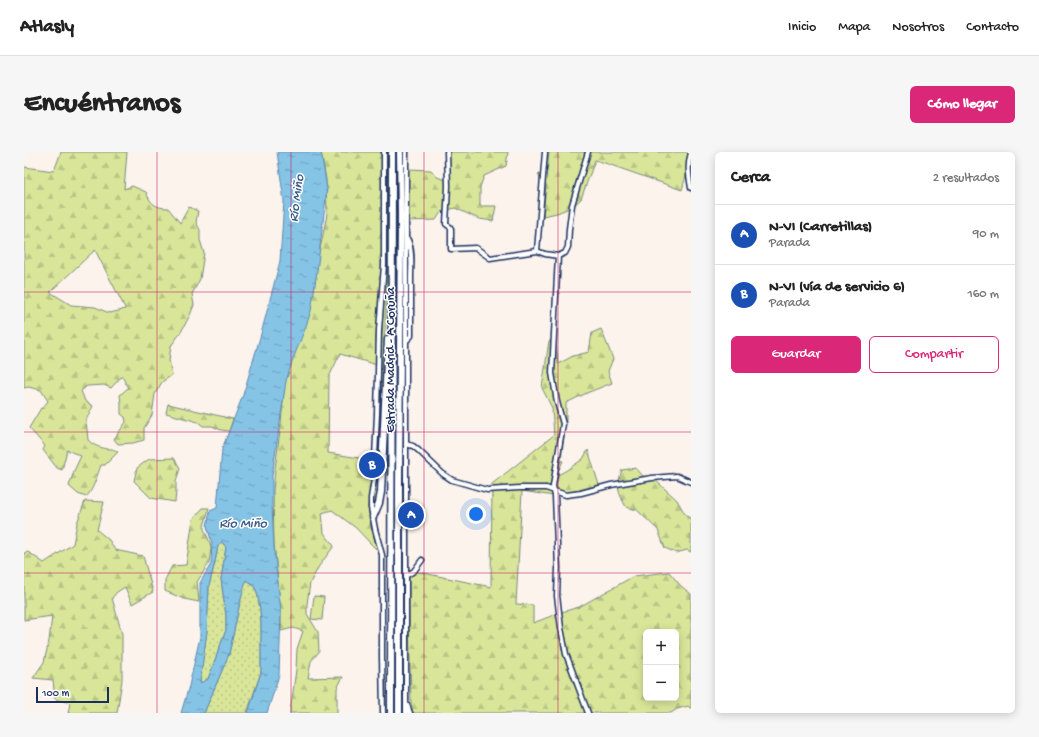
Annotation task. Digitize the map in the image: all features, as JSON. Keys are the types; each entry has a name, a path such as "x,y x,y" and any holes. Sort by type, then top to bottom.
{"highway":[{"name":"Estrada Madrid - A Coruña","path":"391,713 392,152"},
{"name":"Estrada Madrid - A Coruña","path":"399,713 400,152"},
{"path":"373,517 381,492 387,354 392,282"}],"street":[{"path":"383,713 382,555 375,529 371,508 371,498 375,466 379,330 384,245 384,152"},
{"path":"406,152 406,713"},
{"path":"447,152 448,186 446,224 451,229 452,249 476,248 490,258 537,251 558,256 565,253 568,246 572,205 588,152"},
{"path":"537,251 545,152"},
{"path":"691,153 688,175 691,188"},
{"path":"558,256 552,373 557,402 563,424 553,486 558,568 557,596 566,654 588,713"},
{"path":"406,444 413,446 443,474 452,480 487,490 546,488 566,495 581,493 611,485 671,476 677,476 691,482"},
{"path":"407,575 414,571 422,560"},
{"path":"407,703 410,713"}],"green space":[{"path":"61,152 127,152 124,189 132,186 146,192 151,202 156,206 168,208 180,223 189,207 198,211 196,222 200,230 200,240 204,253 200,279 192,294 194,305 181,332 171,346 169,360 172,375 162,382 155,394 152,415 144,428 144,440 133,443 118,444 114,439 126,422 125,417 121,414 120,395 128,388 122,376 111,388 104,385 87,386 81,391 85,401 93,406 86,420 88,440 99,447 116,450 118,452 105,465 101,465 93,486 86,497 78,494 69,486 81,456 67,450 62,470 57,468 43,450 45,446 29,428 41,408 45,408 44,406 48,401 41,390 28,387 24,388 24,167 54,171","holes":["95,250 125,308 109,313 95,307 71,305 50,292"]},
{"path":"321,152 383,152 383,256 376,337 377,365 340,354 329,377 328,453 372,460 373,473 368,506 371,527 378,551 356,528 332,510 322,513 324,533 334,546 319,566 310,583 307,614 318,632 319,652 311,661 308,678 343,677 337,688 337,713 290,713 296,670 297,649 303,631 293,628 281,631 281,613 274,543 273,491 285,380 299,332 327,214 326,179"},
{"path":"387,152 388,260 379,489 375,506 373,505 373,502 378,457 386,253"},
{"path":"448,152 508,152 506,166 484,176 480,187 480,206 496,206 493,221 479,219 455,208 441,212 436,220 408,221 408,169 431,170 437,177 449,181"},
{"path":"549,152 691,152 691,157 682,190 595,160 581,199 572,207 557,213 543,216 546,185 538,175 547,172"},
{"path":"601,329 613,359 608,371 612,383 566,403 566,420 561,461 563,461 556,476 583,459 588,450 599,485 554,496 522,491 516,604 533,605 533,623 579,607 634,576 669,572 681,586 691,594 691,709 688,706 677,709 671,713 413,713 411,703 409,570 491,587 492,484 554,435 552,408 542,388 549,341 556,342 558,364 573,356 589,352 592,333"},
{"path":"168,404 233,419 229,431 221,430 212,426 203,426 198,422 166,413"},
{"path":"174,458 180,468 176,482 175,502 151,498 134,481 137,468 149,459"},
{"path":"636,468 643,476 653,478 677,500 685,514 691,519 691,552 687,550 676,553 665,548 658,530 637,510 626,507 619,489 620,476 622,470"},
{"path":"85,501 104,502 97,530 109,540 115,550 143,556 153,592 132,604 125,587 117,592 112,598 122,634 122,680 117,713 68,713 70,703 55,699 53,680 33,678 44,662 49,641 52,616 24,620 24,553 28,552 44,563 73,544 77,523"},
{"path":"203,508 209,508 204,529 211,548 209,563 197,582 199,602 184,599 165,591 165,580 172,566 186,565 193,519"},
{"path":"222,542 226,547 221,579 226,616 226,630 208,679 199,684 207,631 209,586 218,545"},
{"path":"246,579 253,585 257,592 260,609 261,672 247,713 204,713 229,654"},
{"path":"314,596 324,597 322,620 311,619"}],"water":[{"name":"Río Miño","path":"277,152 321,152 327,189 311,311 286,381 272,476 274,547 281,611 279,675 267,713 248,713 261,672 261,624 257,592 253,585 246,580 229,654 204,713 181,713 189,686 200,637 200,583 211,564 212,544 207,526 210,511 217,508 222,449 243,395 280,261 284,201","holes":["222,542 226,547 221,579 226,616 226,630 208,679 200,683 207,631 209,586 218,546"]}],"place":[{"name":"N-VI (vía de servicio 6)","path":"372,465"},
{"name":"N-VI (Carretillas)","path":"411,515"}]}
